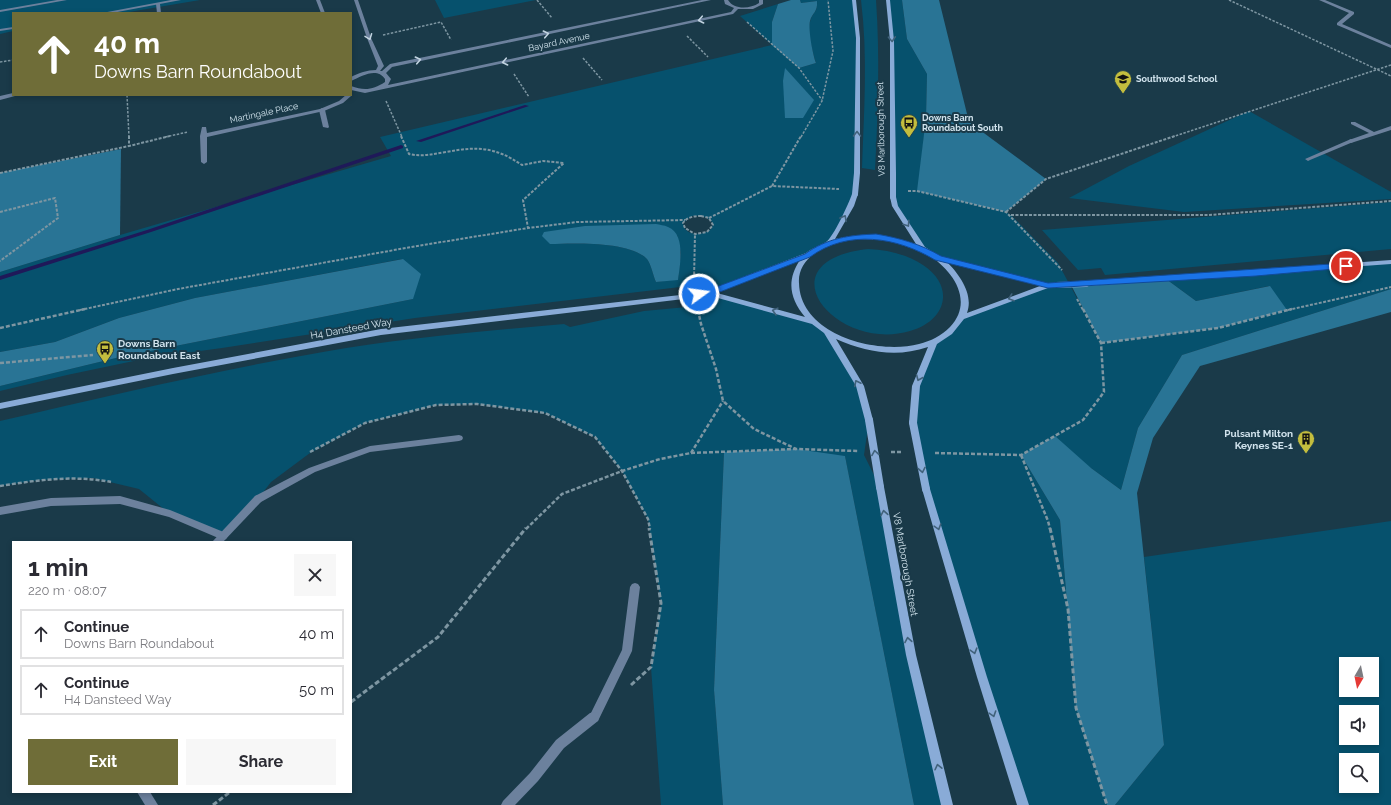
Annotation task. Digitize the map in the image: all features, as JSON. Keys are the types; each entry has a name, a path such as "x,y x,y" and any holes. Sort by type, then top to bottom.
{"main road":[{"path":"830,242 855,194 857,173 858,38 854,0"},
{"name":"V8 Marlborough Street","path":"888,0 892,41 893,197 895,206 923,249"},
{"path":"852,237 876,237 900,241 923,249 938,258 952,271 962,286 965,301 962,317 956,326 934,342 910,349 882,350 854,344 828,333 812,322 799,305 794,287 797,270 808,255 830,242 852,237"},
{"name":"H4 Dansteed Way","path":"0,406 173,371 380,332 709,293 808,255"},
{"path":"938,258 1048,286"},
{"path":"962,317 1048,286 1391,262"},
{"name":"H4 Dansteed Way","path":"709,293 812,322"},
{"name":"V8 Marlborough Street","path":"828,333 860,386 869,420 911,655 947,805"},
{"path":"934,342 916,386 913,423 926,489 982,677 1023,805"}],"street":[{"path":"0,11 65,0"},
{"path":"110,12 180,0"},
{"path":"318,0 323,12"},
{"path":"356,0 369,38 382,66 380,73 388,79 382,87"},
{"name":"Bayard Avenue","path":"352,77 363,73 380,73 390,66 709,0"},
{"path":"726,0 727,4 735,11"},
{"name":"Bayard Avenue","path":"352,90 364,91 404,84 751,8 761,4 760,0"},
{"path":"1321,0 1352,13 1339,24 1391,47"},
{"path":"158,4 159,12"},
{"path":"0,30 12,28"},
{"path":"0,98 12,95"},
{"name":"Martingale Place","path":"204,136 322,110 341,102 348,96"},
{"path":"322,110 326,127"},
{"path":"1353,123 1372,133"},
{"path":"204,128 204,162"},
{"path":"1308,159 1372,133 1391,128"},
{"path":"0,511 51,502 120,500 170,514 220,539 258,499 312,470 370,449 459,438"},
{"path":"507,805 534,777 560,744 594,717 627,651 635,587"},
{"path":"145,793 152,805"}],"path":[{"path":"0,328 178,289 411,247 528,228 577,222 685,220 696,216 709,218 772,186 822,101 833,51 828,0"},
{"path":"1229,0 1391,76"},
{"path":"735,11 799,68 822,101"},
{"path":"369,38 441,22 457,52"},
{"path":"0,62 12,60"},
{"path":"506,62 529,98"},
{"path":"1006,212 1046,179 1391,65"},
{"path":"376,89 382,93 409,154 419,157 472,146 492,148 509,155 522,165 543,161 564,163 522,200 528,228"},
{"path":"127,96 128,146"},
{"path":"0,173 128,146 204,128"},
{"path":"0,212 55,198 58,218 0,261"},
{"path":"1065,275 1061,268 1010,215 1209,215 1391,201"},
{"path":"685,220 683,226 695,234 704,233 710,230 713,223 709,218"},
{"path":"694,280 695,234"},
{"path":"1100,343 1218,328 1310,305 1391,288"},
{"path":"929,453 1021,455 1083,420 1104,392 1100,343 1076,295"},
{"path":"698,309 701,324 716,369 723,401 754,429 796,449"},
{"path":"0,364 11,361 93,355"},
{"path":"691,452 723,401"},
{"path":"304,457 365,423 436,405 477,404 545,413 595,437 622,471 648,519 661,603 651,667 628,687"},
{"path":"352,701 438,637 528,526 562,494 622,471 660,459 691,452 796,449 860,452"},
{"path":"890,452 906,452"},
{"path":"1021,455 1048,521 1068,610 1076,708 1107,805"},
{"path":"213,805 229,793"}],"shaded area":[{"path":"0,0 200,0 129,12 12,12 12,31 0,34"},
{"path":"435,0 536,0 444,18"},
{"path":"791,0 800,0 801,3 817,1 817,8 810,21 811,42 816,63 799,68 772,45 772,22 778,4"},
{"path":"800,0 854,0 858,38 855,194 830,242 808,255 710,293 813,322 828,333 860,386 869,420 864,455 880,487 947,805 914,805 845,456 724,452 714,690 723,805 661,805 651,667 661,603 648,519 622,471 595,437 545,413 477,404 436,405 365,423 310,453 271,482 258,499 223,536 170,514 139,489 93,478 39,480 0,486 0,421 120,393 282,359 323,352 473,332 564,324 570,327 644,311 698,306 689,296 693,279 689,286 415,318 148,358 0,391 0,386 120,357 413,299 402,259 195,298 119,318 55,342 0,352 0,272 120,235 391,156 380,137 772,45 740,16 778,4 772,22 799,68 816,63 813,54 809,26 817,8 817,1 801,3","holes":["692,216 706,217 713,223 712,228 709,231 700,234 687,231 684,228 683,223","677,235 681,253 678,279 656,282 647,259 639,253 628,249 601,244 550,244"]},
{"path":"861,0 876,0 878,85 875,170 862,168 865,63"},
{"path":"888,0 902,0 907,39 927,74 926,118 918,191 1006,212 1011,215 1058,263 1101,343 1218,328 1269,286 1196,301 1166,279 1391,262 1391,289 1182,355 1138,428 1121,490 1091,468 1021,455 1060,520 1076,708 1107,805 1023,805 939,531 913,423 916,386 934,342 962,317 1047,286 938,258 923,249 895,206 892,41"},
{"path":"902,0 939,0 969,122 1046,179 1006,212 917,191 926,118 927,74 907,39"},
{"path":"785,68 814,100 803,118 785,118 783,81"},
{"path":"1249,111 1391,192 1391,199 1184,212 1069,198 1129,166"},
{"path":"121,149 120,235 0,272 0,173"},
{"path":"1391,202 1391,249 1105,275 1101,268 1078,270 1042,230"},
{"path":"664,225 674,231 680,243 680,266 678,280 656,282 647,259 639,253 628,249 601,244 550,244 542,236 544,232 585,226"},
{"path":"868,249 883,250 903,255 917,261 933,274 940,283 943,293 939,312 932,320 910,331 882,334 857,329 836,318 821,303 814,286 819,270 836,257"},
{"path":"403,259 421,274 413,299 120,357 0,386 0,352 55,342 119,318 195,298"},
{"path":"1166,279 1196,301 1270,286 1287,310 1218,328 1101,343 1071,285"},
{"path":"1391,289 1391,312 1200,366 1153,438 1137,493 1164,745 1115,805 1107,805 1076,708 1060,520 1021,455 1055,436 1091,468 1121,490 1138,428 1182,355"},
{"path":"796,449 845,456 914,805 723,805 714,690 724,452"},
{"path":"1391,521 1391,805 1115,805 1164,745 1144,557"}],"waterway":[{"path":"419,141 527,106"},
{"path":"0,278 149,231 401,147"}],"place":[{"name":"Southwood School","path":"1123,94"},
{"name":"Downs Barn Roundabout South","path":"909,138"},
{"name":"Downs Barn Roundabout East","path":"105,364"},
{"name":"Pulsant Milton Keynes SE-1","path":"1306,454"}],"route":[{"path":"699,294 709,293 808,255 830,242 852,237 876,237 900,241 923,249 938,258 1048,286 1346,266"}]}
